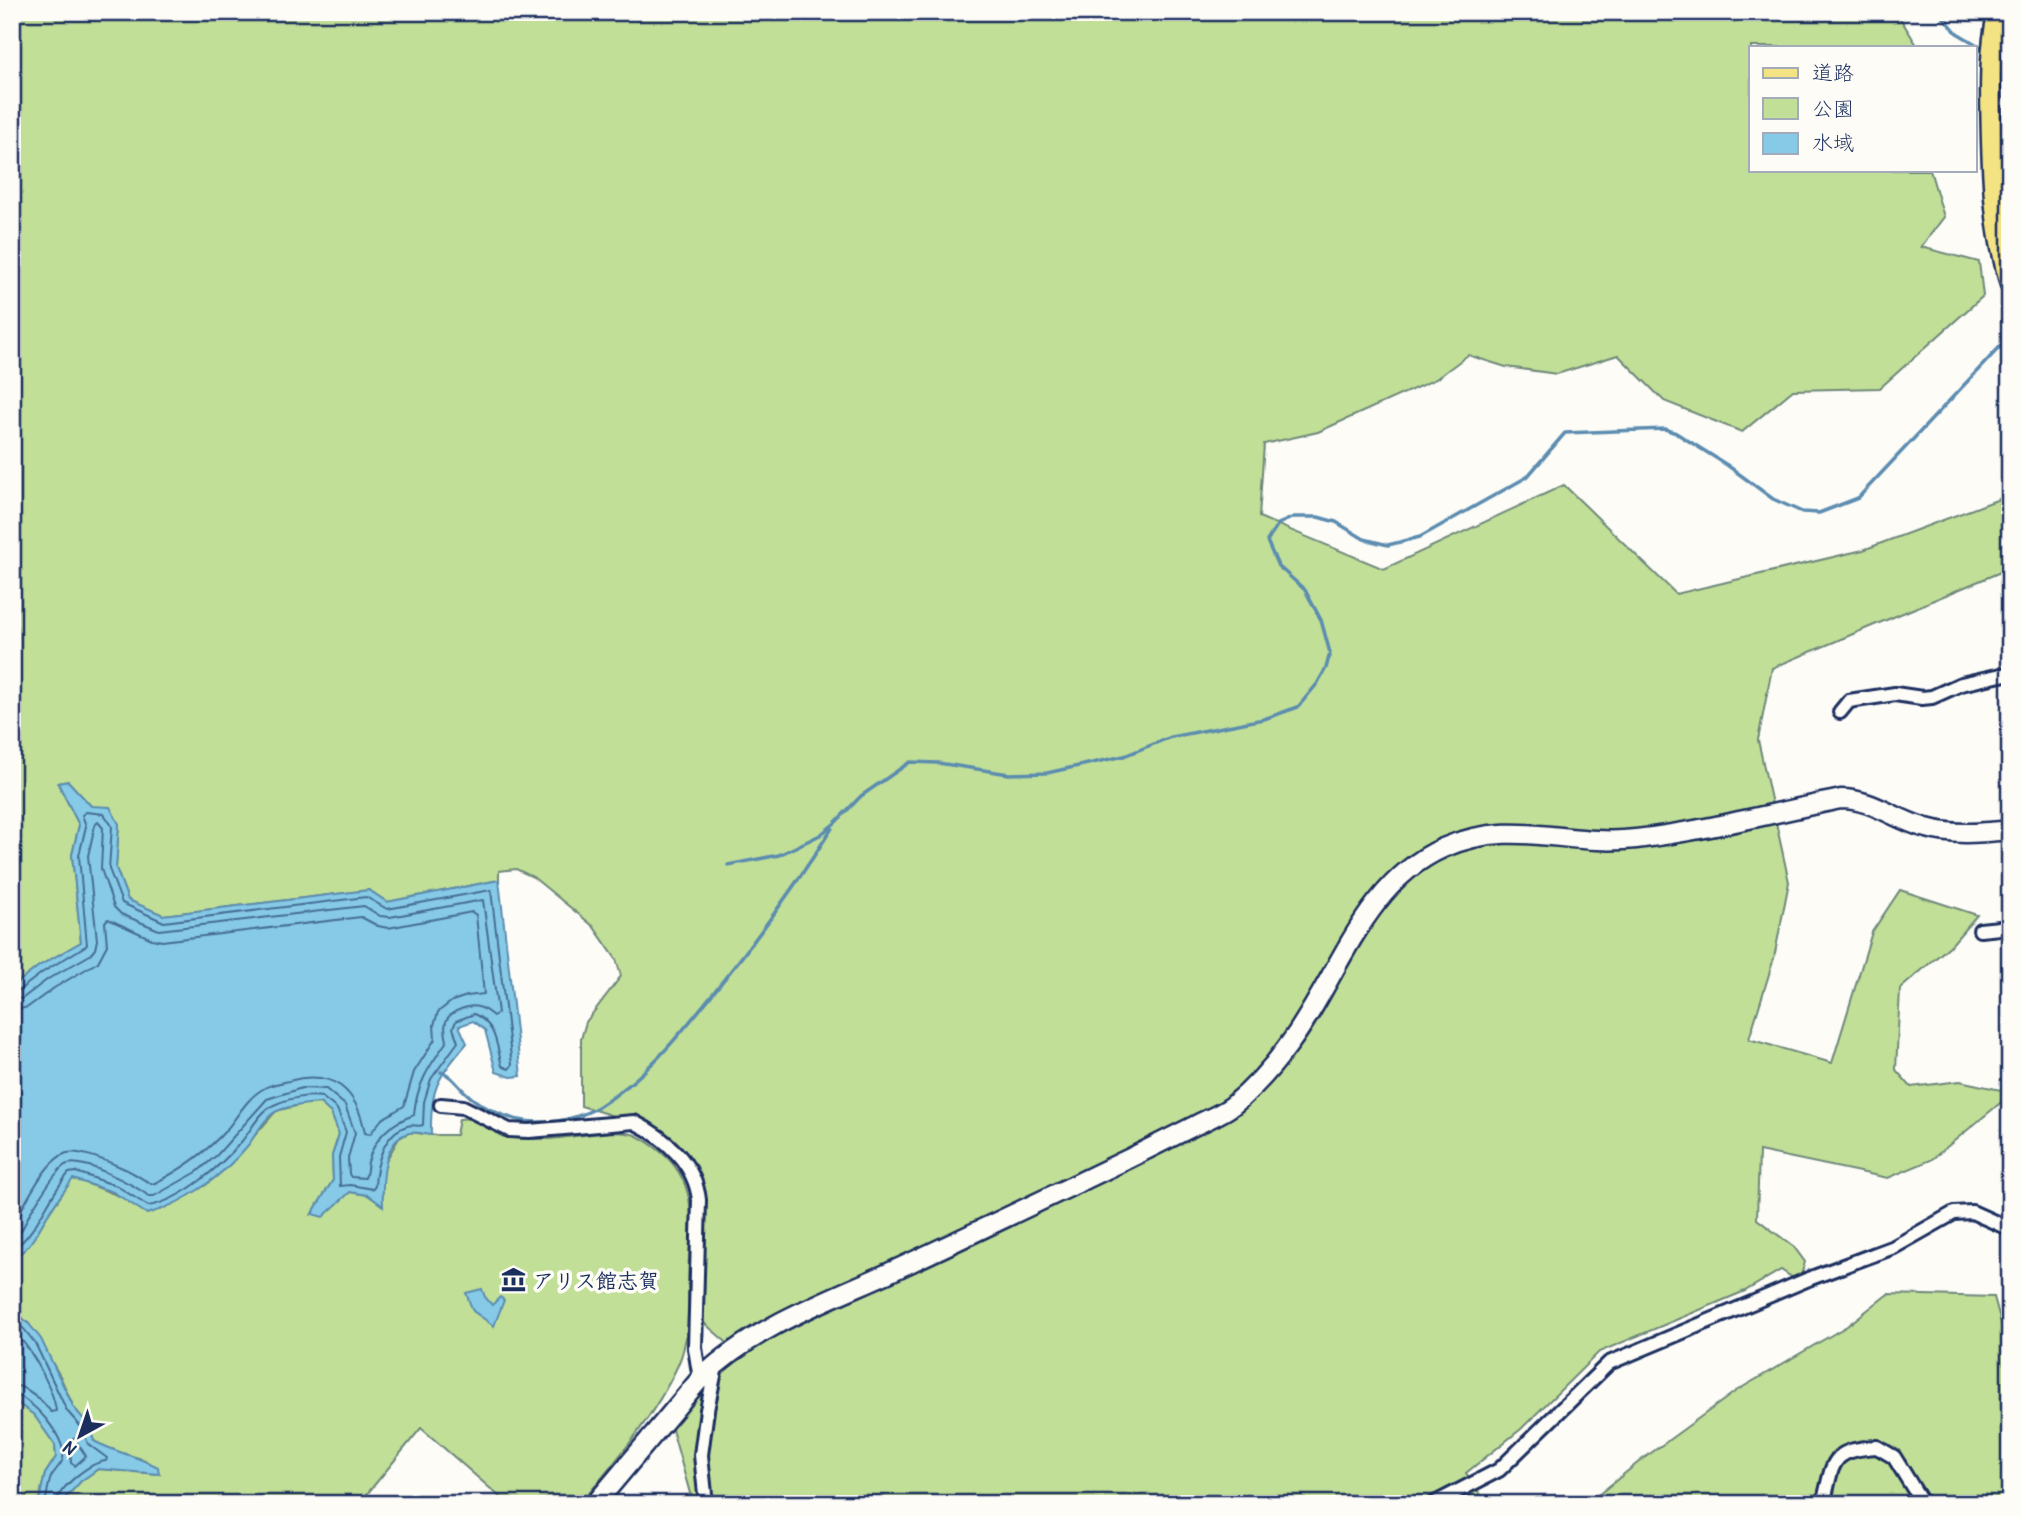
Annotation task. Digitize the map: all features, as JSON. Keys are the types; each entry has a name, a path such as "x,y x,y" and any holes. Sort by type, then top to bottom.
{"main road":[{"path":"1996,20 1990,59 1993,181 1996,215 2010,283"}],"street":[{"path":"1840,712 1849,702 1895,694 1932,697 1961,684 2010,673"},
{"path":"595,1504 716,1363 760,1332 952,1241 996,1223 1227,1110 1246,1094 1289,1046 1366,918 1388,888 1420,861 1439,850 1485,835 1523,832 1598,840 1637,839 1725,825 1841,799 1855,799 1941,833 2010,830"},
{"path":"1980,930 2010,927"},
{"path":"441,1105 463,1107 509,1130 634,1122 648,1129 680,1156 698,1185 695,1348 700,1380"},
{"path":"1433,1504 1499,1470 1609,1363 1811,1278 1894,1247 1954,1213 1972,1212 2010,1229"},
{"path":"706,1504 701,1455 716,1363"},
{"path":"1823,1504 1834,1461 1844,1452 1877,1447 1894,1458 1923,1504"}],"green space":[{"path":"12,12 1908,12 1900,18 1917,46 1749,46 1749,172 1931,172 1944,217 1921,247 1979,262 1983,296 1880,388 1793,390 1742,432 1664,401 1618,355 1557,374 1506,367 1468,355 1436,379 1318,432 1264,444 1259,517 1384,569 1564,485 1676,594 1863,550 2010,495 2010,568 1772,668 1758,740 1789,882 1774,958 1749,1039 1832,1063 1872,932 1900,890 1977,915 1952,944 1900,989 1896,1070 1911,1087 1960,1081 2010,1092 2010,1095 1931,1160 1888,1178 1759,1151 1757,1219 1794,1247 1805,1262 1799,1282 1781,1270 1745,1291 1599,1352 1521,1429 1466,1473 1487,1504 693,1504 669,1419 733,1348 703,1322 703,1183 697,1166 653,1128 581,1106 581,1039 586,1022 621,976 616,959 593,926 533,877 516,869 499,871 499,880 387,902 369,890 163,915 128,900 116,868 119,824 91,806 68,781 58,783 79,825 72,855 81,942 39,966 12,987"},
{"path":"320,1103 331,1113 339,1134 332,1156 333,1180 312,1214 338,1202 350,1192 368,1195 382,1205 383,1166 399,1138 410,1132 456,1135 459,1119 471,1119 502,1136 517,1139 626,1133 635,1135 661,1152 675,1166 683,1181 691,1212 691,1229 685,1344 678,1365 658,1402 634,1438 580,1504 508,1504 421,1428 367,1494 365,1504 60,1504 81,1481 98,1469 159,1474 145,1460 108,1449 94,1441 88,1424 74,1408 60,1376 29,1324 12,1309 12,1259 31,1242 73,1178 160,1210 206,1185 228,1166 276,1111"},
{"path":"1888,1294 1994,1297 2010,1356 2010,1504 1587,1504 1640,1461 1736,1391 1847,1326"},
{"path":"12,1399 34,1415 55,1445 56,1457 45,1474 38,1504 12,1504"}],"water":[{"path":"68,781 91,806 110,807 119,824 116,868 128,900 163,915 369,890 387,902 499,880 521,1076 511,1077 496,1072 485,1030 473,1021 459,1026 467,1043 437,1085 432,1106 431,1135 409,1133 393,1144 386,1164 383,1206 368,1195 350,1192 323,1217 312,1214 333,1180 332,1156 339,1134 331,1113 320,1103 298,1105 282,1109 265,1121 249,1144 216,1177 176,1203 147,1214 113,1192 73,1179 31,1242 12,1259 12,987 39,966 81,942 72,855 79,825 58,783"},
{"path":"482,1289 492,1305 500,1297 504,1300 494,1326 473,1311 466,1293"},
{"path":"12,1309 41,1339 74,1408 88,1424 94,1441 158,1467 159,1474 98,1469 81,1481 60,1504 38,1504 45,1474 56,1457 55,1445 34,1415 12,1399"}],"waterway":[{"path":"1939,12 1957,33 1986,50"},
{"path":"1998,58 2010,67"},
{"path":"728,865 779,855 820,835 861,796 910,762 938,763 1009,774 1047,773 1124,756 1171,737 1264,719 1298,707 1317,684 1326,668 1330,653 1321,620 1305,590 1278,566 1267,541 1278,524 1294,517 1318,517 1336,522 1364,539 1388,545 1420,537 1527,477 1565,433 1665,429 1727,465 1773,499 1802,512 1819,513 1858,498 2010,336"},
{"path":"441,1072 480,1104 518,1120 561,1120 598,1107 632,1083 688,1024 761,932 832,828"}],"place":[{"name":"アリス館志賀","path":"513,1280"}]}
